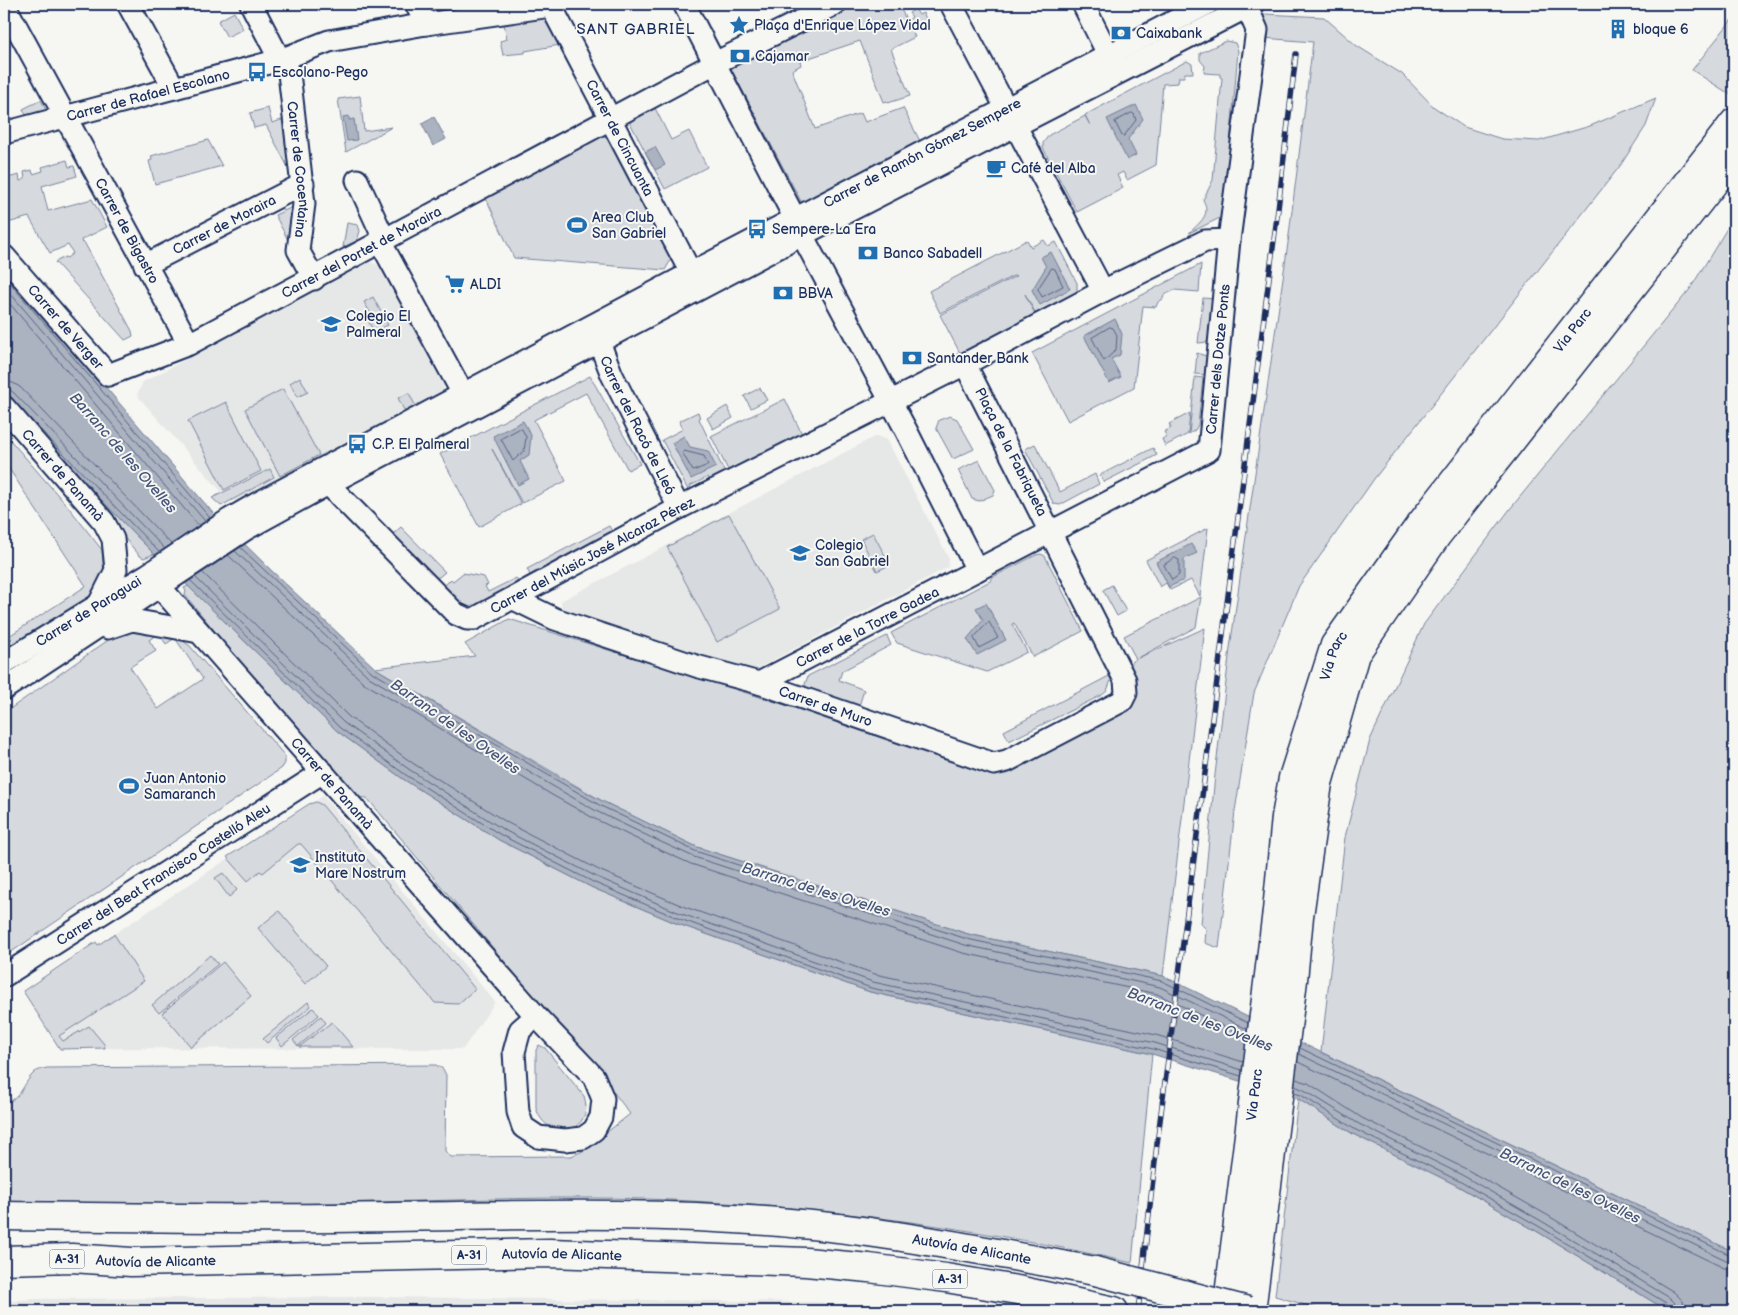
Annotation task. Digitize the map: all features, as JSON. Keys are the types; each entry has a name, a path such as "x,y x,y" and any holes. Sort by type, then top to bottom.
{"main road":[{"name":"Via Parc","path":"1250,1311 1254,1192 1281,976 1286,817 1293,778 1335,645 1420,525 1734,123"},
{"name":"Via Parc","path":"1281,976 1299,916 1318,783 1355,654 1437,535 1734,158"},
{"name":"Via Parc","path":"1227,1311 1254,1192"},
{"name":"Autovía de Alicante","path":"331,1218 551,1214 682,1217 811,1225 936,1242 1094,1271 1250,1311"},
{"path":"4,1216 331,1218"},
{"name":"A-31","path":"4,1235 213,1228 331,1218"},
{"name":"Autovía de Alicante","path":"4,1260 72,1258 131,1262 550,1253 806,1262 946,1278 1017,1290 1103,1308"},
{"path":"4,1278 90,1275 131,1262"}],"street":[{"name":"Carrer de Bigastro","path":"4,4 189,344"},
{"name":"Carrer de Cocentaina","path":"251,4 280,60 289,73 303,184 304,204 298,250 314,279"},
{"path":"416,4 426,24"},
{"name":"Carrer de Rafael Escolano","path":"4,133 280,60 329,41 552,4"},
{"name":"Carrer de Cincuanta","path":"552,4 691,273"},
{"path":"684,4 977,570"},
{"path":"951,4 1103,291"},
{"path":"1083,4 1110,59"},
{"name":"Carrer de Ramón Gómez Sempere","path":"153,581 236,525 328,484 599,342 799,227 1011,118 1207,4"},
{"path":"131,5 174,88"},
{"name":"Carrer de Ramón Gómez Sempere","path":"1011,118 1045,111 1245,5"},
{"name":"Carrer dels Dotze Ponts","path":"1051,532 1210,450 1229,240 1257,30 1245,5"},
{"path":"715,63 824,6"},
{"name":"Carrer de Ramón Gómez Sempere","path":"1045,111 1047,101 1111,68 1110,59"},
{"name":"Carrer del Portet de Moraira","path":"108,375 189,344 314,279 715,63"},
{"path":"357,180 383,242 463,394 460,416"},
{"name":"Carrer de Moraira","path":"145,265 303,184"},
{"name":"Carrer de Ramón Gómez Sempere","path":"236,525 256,504 604,319 691,273 799,227"},
{"path":"891,401 1204,241 1229,240"},
{"name":"Carrer de Verger","path":"4,256 108,375"},
{"path":"599,342 604,319"},
{"name":"Carrer del Racó de Lleó","path":"599,342 612,375 679,508"},
{"name":"Plaça de la Fabriqueta","path":"965,364 1051,532 977,570"},
{"name":"Carrer del Músic José Alcaraz Pérez","path":"328,484 456,614 467,619 474,619 679,508 891,401"},
{"name":"Carrer de Panamà","path":"4,407 104,522 113,539 116,570 98,604"},
{"name":"Carrer de Ramón Gómez Sempere","path":"256,504 273,504 304,486 318,482 328,484"},
{"name":"Carrer de Muro","path":"514,599 555,619 696,666 759,683 994,764 1007,761 1122,701 1126,693 1126,680 1051,532"},
{"name":"Carrer de la Torre Gadea","path":"759,683 977,570"},
{"name":"Carrer de Panamà","path":"153,581 200,632 536,1016 594,1077 603,1098 601,1118 594,1130 583,1138 565,1140 538,1137 523,1127 518,1112 514,1052 520,1030 536,1016"},
{"name":"Carrer de Paraguai","path":"4,664 98,604 153,581"},
{"name":"Carrer de Paraguai","path":"4,689 84,636 153,581"},
{"name":"Carrer de Paraguai","path":"84,636 132,620 200,632"},
{"name":"Carrer del Beat Francisco Castelló Aleu","path":"4,976 323,772"}],"shaded area":[{"path":"843,4 898,4 907,21 912,17 909,13 915,9 919,15 923,13 928,22 912,31 915,37 891,49 910,96 888,103 887,101 884,102 860,41 800,61 801,65 792,70 815,129 861,113 865,122 903,108 922,145 804,207 727,61"},
{"path":"234,12 243,29 227,37 218,21"},
{"path":"1264,14 1324,17 1357,46 1402,74 1434,107 1464,127 1502,139 1539,141 1590,126 1656,98 1646,126 1620,166 1374,479 1299,586 1254,693 1235,811 1219,948 1205,943 1206,929 1201,924 1215,775 1230,648 1288,243 1313,42 1263,38"},
{"path":"545,17 560,45 525,51 525,53 503,55 500,41 507,39 504,24"},
{"path":"1734,17 1734,90 1731,95 1692,70"},
{"path":"1226,41 1235,43 1238,51 1224,216 1189,233 1205,214 1206,210 1203,200 1213,180 1222,78 1220,74 1204,73 1205,66 1200,60 1200,53"},
{"path":"1187,61 1192,64 1193,73 1185,73 1184,77 1179,77 1178,83 1163,84 1156,165 1127,180 1123,172 1117,175 1123,188 1077,212 1043,148 1043,143 1049,135 1085,116 1090,125 1085,115"},
{"path":"360,96 364,131 392,127 346,152 338,99"},
{"path":"41,100 46,110 26,115 23,109"},
{"path":"654,106 671,140 689,131 707,167 665,189 628,119"},
{"path":"268,108 272,123 291,117 292,175 266,125 254,128 250,113"},
{"name":"Area Club San Gabriel","path":"599,130 608,133 672,258 665,270 514,258 483,192"},
{"path":"208,140 222,166 155,184 149,161 152,160 151,156"},
{"path":"67,160 69,167 74,166 77,176 42,186 48,211 92,199 107,227 81,240 82,243 84,242 132,331 133,336 125,340 55,262 65,257 67,258 73,253 68,245 50,253 29,217 4,224 4,179 19,175 20,181 25,179 24,172 32,170 33,174 43,171 42,167"},
{"path":"299,204 292,248 275,215"},
{"path":"1734,217 1734,1252 1321,1052 1345,837 1370,740 1424,624 1510,509 1690,289"},
{"path":"347,223 358,225 360,231 357,241 343,247"},
{"path":"1027,240 1031,247 1044,240 1048,246 1056,242 1077,283 1077,292 1036,314 1025,294 1035,314 960,353 940,315 1016,276 940,313 929,291"},
{"name":"Colegio El Palmeral","path":"370,262 381,266 444,387 438,398 240,503 226,497 137,395 143,382"},
{"path":"1201,264 1199,292 1175,290 1164,295 1156,307 1143,306 1134,387 1068,421 1032,353"},
{"path":"373,297 388,325 374,332 366,317 371,314 364,302"},
{"path":"1203,298 1215,299 1210,342 1198,343"},
{"path":"1197,353 1209,357 1207,375 1195,374"},
{"path":"590,376 640,464 628,470 586,393 534,420 566,481 522,503 492,449 521,504 479,527 440,454"},
{"path":"300,377 308,392 297,397 290,383"},
{"path":"1195,377 1203,378 1198,425 1189,434"},
{"path":"760,388 767,400 751,408 744,396"},
{"path":"283,389 319,455 280,476 245,409"},
{"path":"409,393 416,407 405,412 398,398"},
{"path":"785,399 804,438 730,474 711,436"},
{"path":"226,402 261,471 224,490 188,421"},
{"path":"727,406 733,418 713,429 707,418"},
{"path":"12,408 154,554 144,558 140,556"},
{"path":"698,412 699,419 727,477 712,485 708,477 690,486 694,494 689,492 662,440 683,429 679,421"},
{"path":"1190,413 1188,434 1165,446 1162,439 1167,437 1164,432 1171,428 1169,424"},
{"path":"950,416 957,419 974,449 953,459 936,428 939,420"},
{"path":"4,433 70,509 102,550 104,574 98,590 81,607 4,657 4,644 12,639 9,636 86,586 4,461"},
{"name":"Colegio San Gabriel","path":"876,436 887,440 949,559 948,567 749,673 562,610 561,601"},
{"path":"1035,444 1060,492 1095,474 1099,484 1060,505 1054,504 1025,449"},
{"path":"1153,448 1157,455 1104,482 1100,475"},
{"path":"979,460 995,490 993,495 979,501 972,499 958,470"},
{"path":"270,469 274,477 221,506 212,498"},
{"path":"729,514 780,609 717,642 667,547"},
{"path":"609,526 613,533 531,577 527,569"},
{"path":"401,527 445,572 439,577 434,578 393,534"},
{"path":"1208,528 1200,596 1191,580 1170,590 1166,583 1160,587 1146,560"},
{"path":"873,533 890,565 877,571 861,539"},
{"path":"1041,554 1045,556 1083,631 1033,657 1014,623 1012,624 1027,652 987,672 897,643 891,633 992,580 991,578"},
{"path":"463,573 484,577 488,585 485,586 488,592 516,578 519,584 466,611 444,590 446,584 451,579 453,581"},
{"path":"1112,585 1126,611 1117,616 1103,590"},
{"path":"188,586 337,731 403,779 499,840 593,888 678,924 870,992 1152,1054 1132,1263 1012,1238 891,1219 769,1206 708,1202 580,1198 285,1204 4,1205 4,1103 19,1095 35,1072 47,1068 436,1065 443,1069 446,1075 445,1151 451,1157 571,1156 583,1151 630,1114 609,1086 367,798 352,797 185,595 186,591 184,588"},
{"path":"1201,597 1196,627 1138,658 1205,628 1163,976 968,934 697,847 604,802 375,668 475,656 465,644 509,619 1007,774 1126,709 1132,661 1136,659 1124,636"},
{"name":"Juan Antonio Samaranch","path":"134,628 174,635 189,645 285,756 285,763 282,768 4,957 4,713 114,636","holes":["159,633 166,644 175,638 203,679 158,709 130,667 156,651 149,640"]},
{"path":"887,636 891,645 842,671 839,680 864,690 859,706 807,690 805,684 808,676"},
{"path":"1109,676 1111,680 1107,691 1102,695 1009,741 1004,731"},
{"name":"Instituto Mare Nostrum","path":"323,796 495,1002 463,1049 67,1048 28,991"},
{"path":"316,802 322,805 475,989 458,1004 435,1003 301,844 298,844 263,873 260,871 248,881 227,857 309,804"},
{"path":"223,873 237,890 229,897 215,878"},
{"path":"279,911 326,966 305,984 258,928"},
{"path":"114,934 144,981 59,1036 63,1041 89,1026 104,1044 105,1048 60,1049 23,991 96,942 98,945"},
{"path":"210,955 218,964 159,1013 152,1005"},
{"path":"223,962 251,996 191,1047 162,1013"},
{"path":"308,1002 311,1006 267,1043 263,1039"},
{"path":"313,1008 319,1015 282,1046 276,1038"},
{"path":"321,1016 326,1023 298,1046 293,1040"},
{"path":"332,1022 353,1047 299,1047"},
{"path":"539,1045 545,1048 584,1096 586,1108 583,1118 577,1125 569,1129 559,1130 550,1127 542,1120 536,1108 536,1050"},
{"path":"1298,1099 1353,1134 1456,1185 1668,1311 1326,1311 1275,1296"},
{"path":"370,1297 821,1302 858,1311 4,1311 4,1302 31,1299"}],"water":[{"path":"1136,105 1143,119 1128,139 1136,155 1127,160 1107,119"},
{"path":"349,116 349,120 354,119 357,140 347,141 343,117"},
{"path":"434,117 446,139 433,146 422,124"},
{"path":"655,147 665,165 655,170 645,152"},
{"path":"1051,252 1070,289 1040,305 1032,290 1046,267 1041,257"},
{"name":"Barranc de les Ovelles","path":"4,268 213,513 375,668 562,779 604,802 697,847 968,934 1163,976 1734,1252 1734,1311 1668,1311 1456,1185 1353,1134 1298,1099 1152,1054 870,992 678,924 593,888 499,840 403,779 337,731 154,554 12,408 4,398"},
{"path":"1115,319 1122,334 1120,355 1111,359 1121,377 1109,383 1084,336"},
{"path":"523,421 531,435 529,455 520,461 529,479 518,485 493,436"},
{"path":"684,436 690,447 708,451 716,467 691,479 672,443"},
{"path":"1191,544 1197,553 1184,559 1184,580 1169,587 1156,562"},
{"path":"986,603 1006,640 977,655 967,639 983,620 976,608"}],"railway":[{"path":"1138,1311 1157,1144 1278,209 1296,54"}],"place":[{"name":"Plaça d'Enrique López Vidal","path":"739,25"},
{"name":"bloque 6","path":"1618,29"},
{"name":"Caixabank","path":"1121,33"},
{"name":"Cajamar","path":"740,56"},
{"name":"Escolano-Pego","path":"257,72"},
{"name":"Café del Alba","path":"996,168"},
{"name":"Area Club San Gabriel","path":"577,225"},
{"name":"Sempere-La Era","path":"757,229"},
{"name":"Banco Sabadell","path":"868,253"},
{"name":"ALDI","path":"455,284"},
{"name":"BBVA","path":"783,293"},
{"name":"Colegio El Palmeral","path":"331,324"},
{"name":"Santander Bank","path":"912,358"},
{"name":"C.P. El Palmeral","path":"357,444"},
{"name":"Colegio San Gabriel","path":"800,553"},
{"name":"Juan Antonio Samaranch","path":"129,786"},
{"name":"Instituto Mare Nostrum","path":"300,865"}],"district":[{"name":"SANT GABRIEL","path":"636,29"}]}
